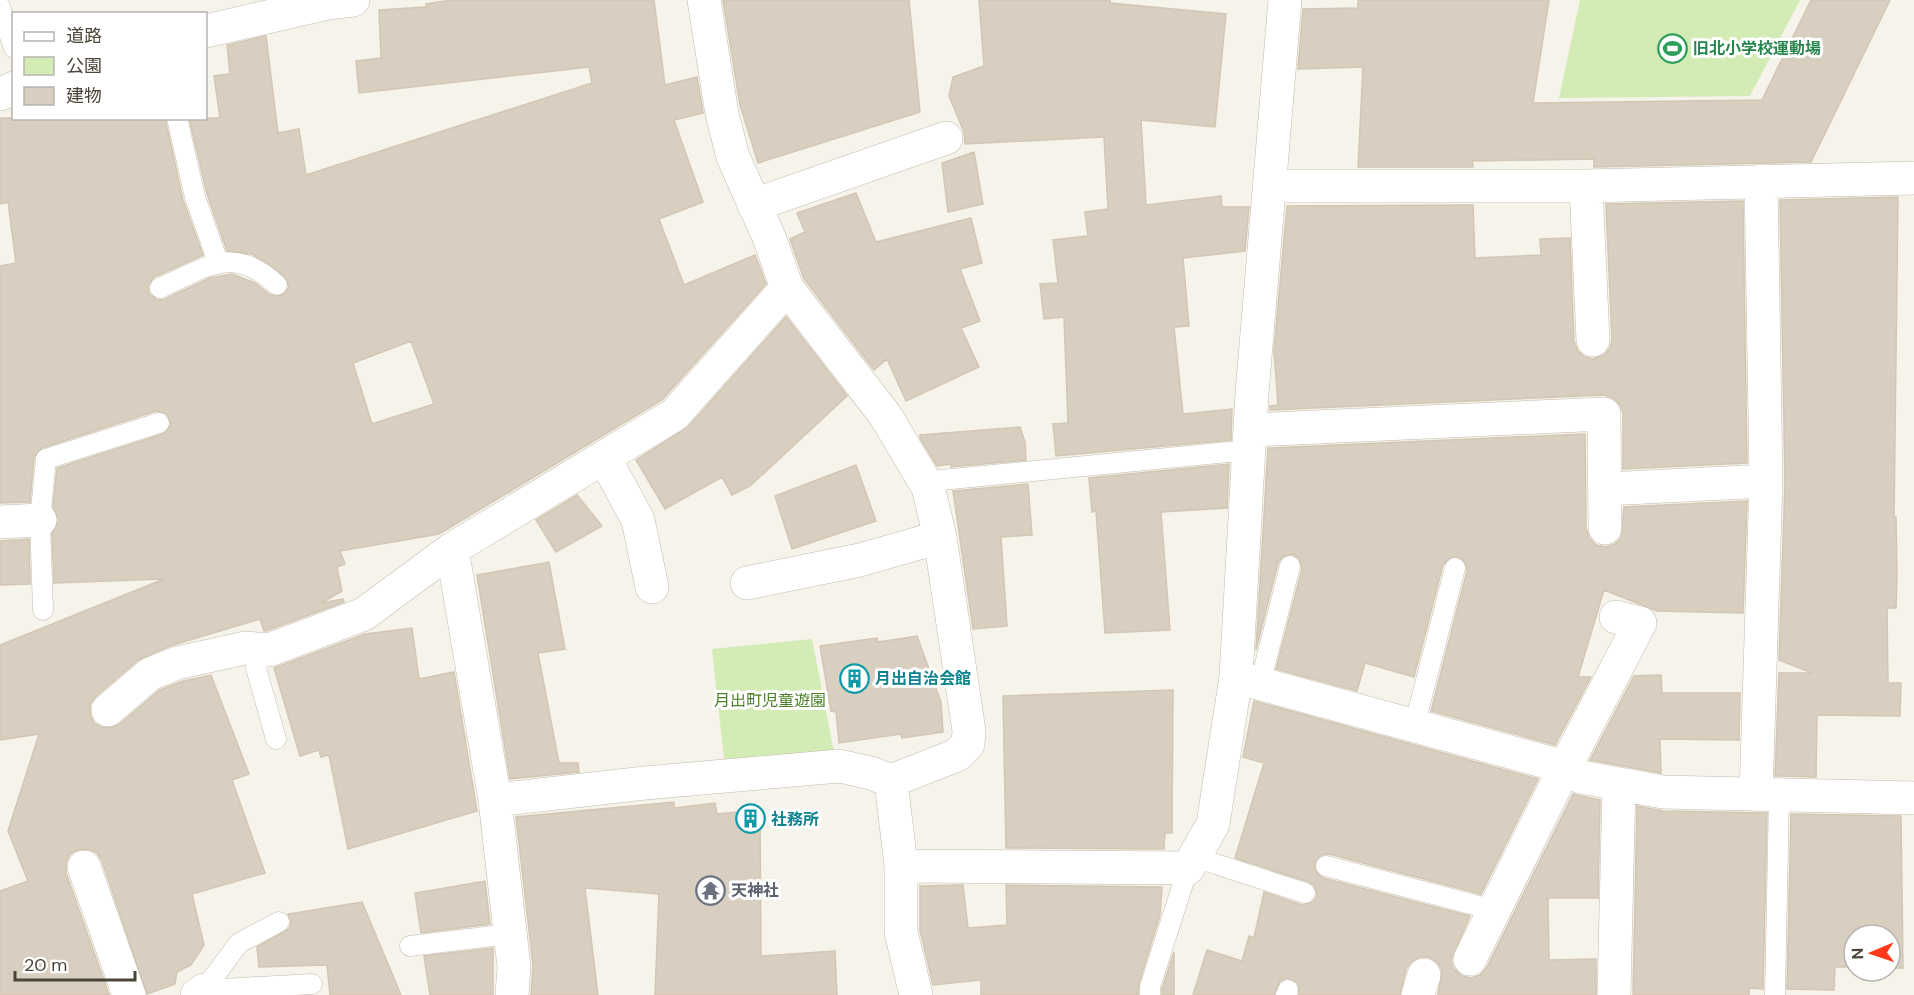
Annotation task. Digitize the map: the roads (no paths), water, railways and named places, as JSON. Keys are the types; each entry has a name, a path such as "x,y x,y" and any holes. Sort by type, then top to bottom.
{"street":[{"path":"495,800 645,783 839,766 871,773 891,781 957,755 968,744 969,731 940,537 928,487 885,415 787,288 770,237 733,157 722,114 704,0"},
{"path":"901,866 1191,863 1213,824 1248,681 1250,440 1285,0"},
{"path":"207,32 336,1"},
{"path":"754,204 946,138"},
{"path":"1270,186 1586,186 1914,178"},
{"path":"1761,182 1768,795"},
{"path":"1586,186 1593,340"},
{"path":"108,710 126,692 150,674 177,663 245,648 261,651 364,614 452,549 605,459 674,415 787,288"},
{"path":"1250,440 1604,414 1605,528"},
{"path":"605,459 638,520 652,586"},
{"path":"1606,489 1766,482"},
{"path":"0,522 40,520"},
{"path":"747,583 860,560 940,537"},
{"path":"452,549 495,800 514,967 512,995"},
{"path":"1470,959 1638,623"},
{"path":"1248,681 1565,766 1581,777 1663,792 1914,798"},
{"path":"891,781 901,866 901,932 916,995"},
{"path":"1614,994 1619,784"},
{"path":"84,867 129,995"}],"lane":[{"path":"0,7 12,42"},
{"path":"177,120 195,197 218,262"},
{"path":"160,288 218,262 250,264 277,285"},
{"path":"43,610 40,520 46,459 159,423"},
{"path":"941,480 1250,440"},
{"path":"1248,681 1290,566"},
{"path":"1414,727 1455,568"},
{"path":"261,651 256,668 276,739"},
{"path":"1768,795 1775,995"},
{"path":"1150,995 1150,987 1191,863 1305,893"},
{"path":"1326,866 1494,910"},
{"path":"200,992 239,943 279,922"},
{"path":"410,946 510,934"},
{"path":"200,992 312,984"}],"place":[{"name":"旧北小学校運動場","path":"1672,48"},
{"name":"月出自治会館","path":"854,678"},
{"name":"社務所","path":"750,819"},
{"name":"天神社","path":"710,890"}],"park label":[{"name":"月出町児童遊園","path":"770,700"}]}
